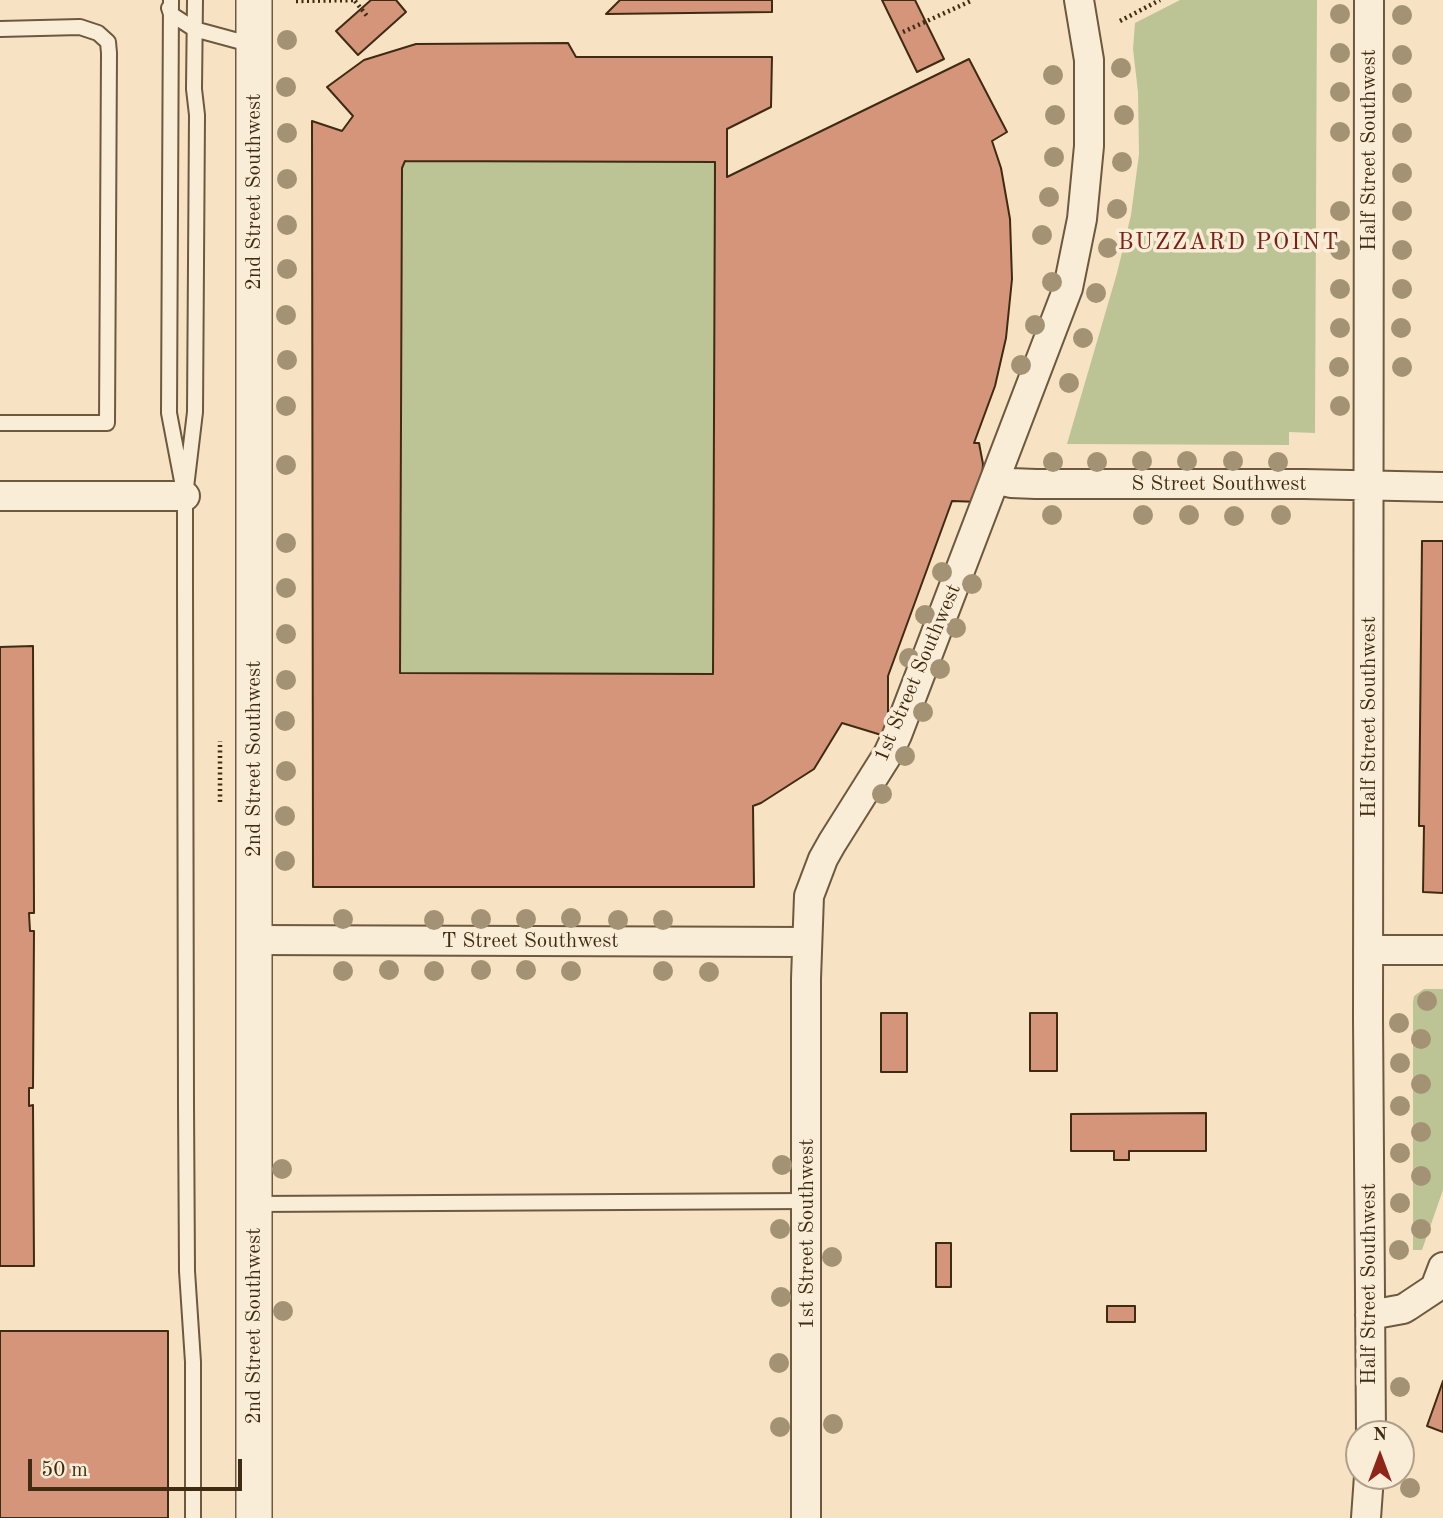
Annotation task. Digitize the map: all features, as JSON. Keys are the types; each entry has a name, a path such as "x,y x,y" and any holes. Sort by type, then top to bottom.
{"street":[{"name":"2nd Street Southwest","path":"254,0 254,1518"},
{"name":"1st Street Southwest","path":"806,1518 808,906 816,877 832,843 897,735 1068,288 1079,240 1087,171 1090,90 1087,46 1079,0"},
{"name":"Half Street Southwest","path":"1369,0 1368,950 1371,1420"},
{"name":"S Street Southwest","path":"995,479 1036,484 1443,487"},
{"path":"0,496 186,496"},
{"name":"T Street Southwest","path":"254,940 807,942"},
{"path":"1368,950 1443,950"},
{"path":"1370,1315 1409,1306 1435,1288 1443,1267"},
{"path":"1366,1518 1368,1490"}],"lane":[{"path":"165,0 194,29 254,45"},
{"path":"193,1518 186,1132 186,496 195,412 195,0"},
{"path":"171,7 169,413 186,496"},
{"path":"0,29 80,27 98,33 108,42 109,53 107,423 0,424"},
{"path":"254,1205 807,1201"}],"path":[{"path":"903,32 973,0"},
{"path":"1120,21 1160,0"},
{"path":"296,1 355,1 367,16"}],"green space":[{"path":"1180,0 1317,0 1315,433 1289,432 1289,445 1067,444 1117,273 1131,215 1139,154 1138,92 1133,49 1135,23"},
{"path":"568,43 576,57 772,57 771,107 727,129 728,176 969,59 1007,132 992,141 1012,279 1006,338 995,386 975,443 979,443 983,464 980,502 952,502 888,676 888,737 842,723 814,769 753,806 754,887 313,887 312,121 342,130 353,116 327,87 364,60 416,44"},
{"path":"1424,989 1443,989 1443,1190 1422,1250 1413,1250 1413,1002 1414,996"}],"building":[{"path":"371,0 396,0 406,12 358,55 336,31"},
{"path":"620,0 772,0 772,12 606,14"},
{"path":"882,0 915,0 944,59 917,72"},
{"path":"568,43 576,57 772,57 771,107 727,129 727,177 969,59 1007,132 992,141 1001,168 1010,219 1012,279 1006,338 995,386 974,443 979,443 983,464 980,502 952,501 888,676 888,737 842,723 814,769 753,806 754,887 313,887 312,121 342,131 353,116 327,87 364,60 416,44","holes":["405,161 715,162 713,674 400,673 402,168"]},
{"path":"1422,541 1443,541 1443,893 1423,892 1424,826 1419,826"},
{"path":"33,646 34,913 29,913 30,931 34,931 33,1088 29,1088 29,1106 33,1105 34,1266 0,1266 0,647"},
{"path":"881,1013 907,1013 907,1072 881,1072"},
{"path":"1030,1013 1057,1013 1057,1071 1030,1071"},
{"path":"1206,1113 1206,1151 1129,1151 1129,1160 1114,1160 1114,1151 1071,1151 1071,1114"},
{"path":"936,1243 951,1243 951,1287 936,1287"},
{"path":"1107,1306 1135,1306 1135,1322 1107,1322"},
{"path":"0,1331 168,1331 168,1518 0,1518"},
{"path":"1443,1381 1443,1432 1427,1426"}],"district":[{"name":"BUZZARD POINT","path":"1229,243"}]}
